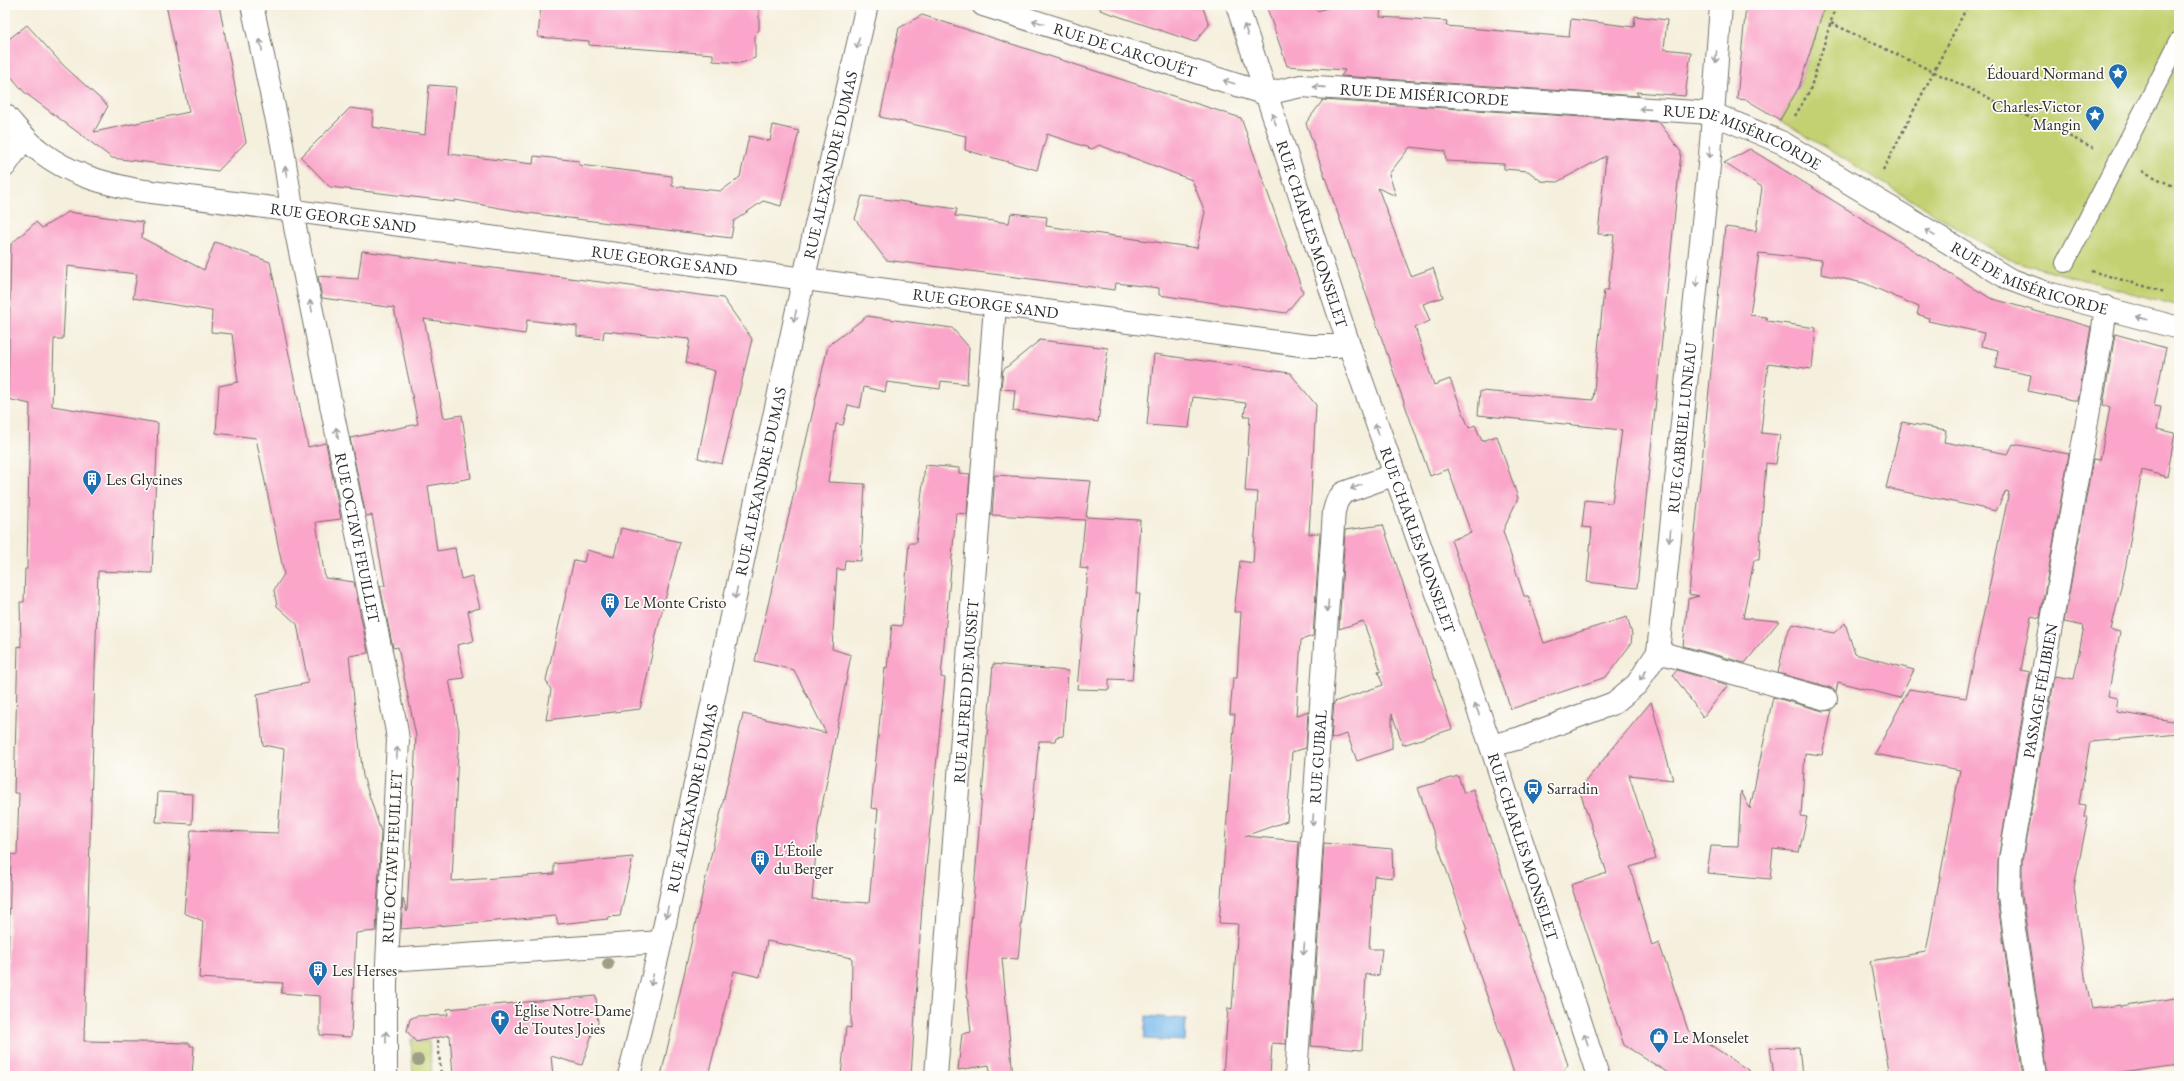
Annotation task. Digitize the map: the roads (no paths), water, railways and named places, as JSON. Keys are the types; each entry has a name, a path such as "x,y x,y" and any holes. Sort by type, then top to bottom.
{"street":[{"name":"RUE OCTAVE FEUILLET","path":"252,5 282,144 292,210 397,733 388,960 386,1076"},
{"name":"RUE ALEXANDRE DUMAS","path":"629,1076 661,942 804,278 867,5"},
{"name":"RUE DE CARCOUËT","path":"983,5 1266,94"},
{"name":"RUE CHARLES MONSELET","path":"1237,5 1393,475 1490,746 1598,1076"},
{"name":"RUE GABRIEL LUNEAU","path":"1490,746 1520,738 1614,703 1637,684 1658,652 1710,156 1711,113 1721,5"},
{"name":"RUE DE MISÉRICORDE","path":"1266,94 1301,86 1711,113 1783,143 2008,279 2044,292 2106,307 2179,328"},
{"name":"RUE GEORGE SAND","path":"5,114 24,137 40,152 57,164 106,184 804,278 995,306 1308,346 1338,346 1348,342"},
{"path":"5,166 24,137"},
{"name":"RUE ALFRED DE MUSSET","path":"936,1076 995,306"},
{"name":"PASSAGE FÉLIBIEN","path":"2036,1076 2009,896 2010,860 2106,307"},
{"name":"RUE GUIBAL","path":"1296,1076 1334,511 1337,501 1343,493 1393,475"},
{"path":"1658,652 1826,698"},
{"path":"388,960 661,942"}],"lane":[{"path":"2065,263 2179,40"}],"water":[{"path":"1146,1016 1186,1019 1185,1041 1144,1039"}],"place":[{"name":"Édouard Normand","path":"2118,90"},
{"name":"Charles-Victor Mangin","path":"2095,132"},
{"name":"Les Glycines","path":"92,496"},
{"name":"Le Monte Cristo","path":"610,619"},
{"name":"Sarradin","path":"1533,805"},
{"name":"L'Étoile du Berger","path":"760,876"},
{"name":"Les Herses","path":"318,987"},
{"name":"Église Notre-Dame de Toutes Joies","path":"500,1036"},
{"name":"Le Monselet","path":"1659,1054"}]}
